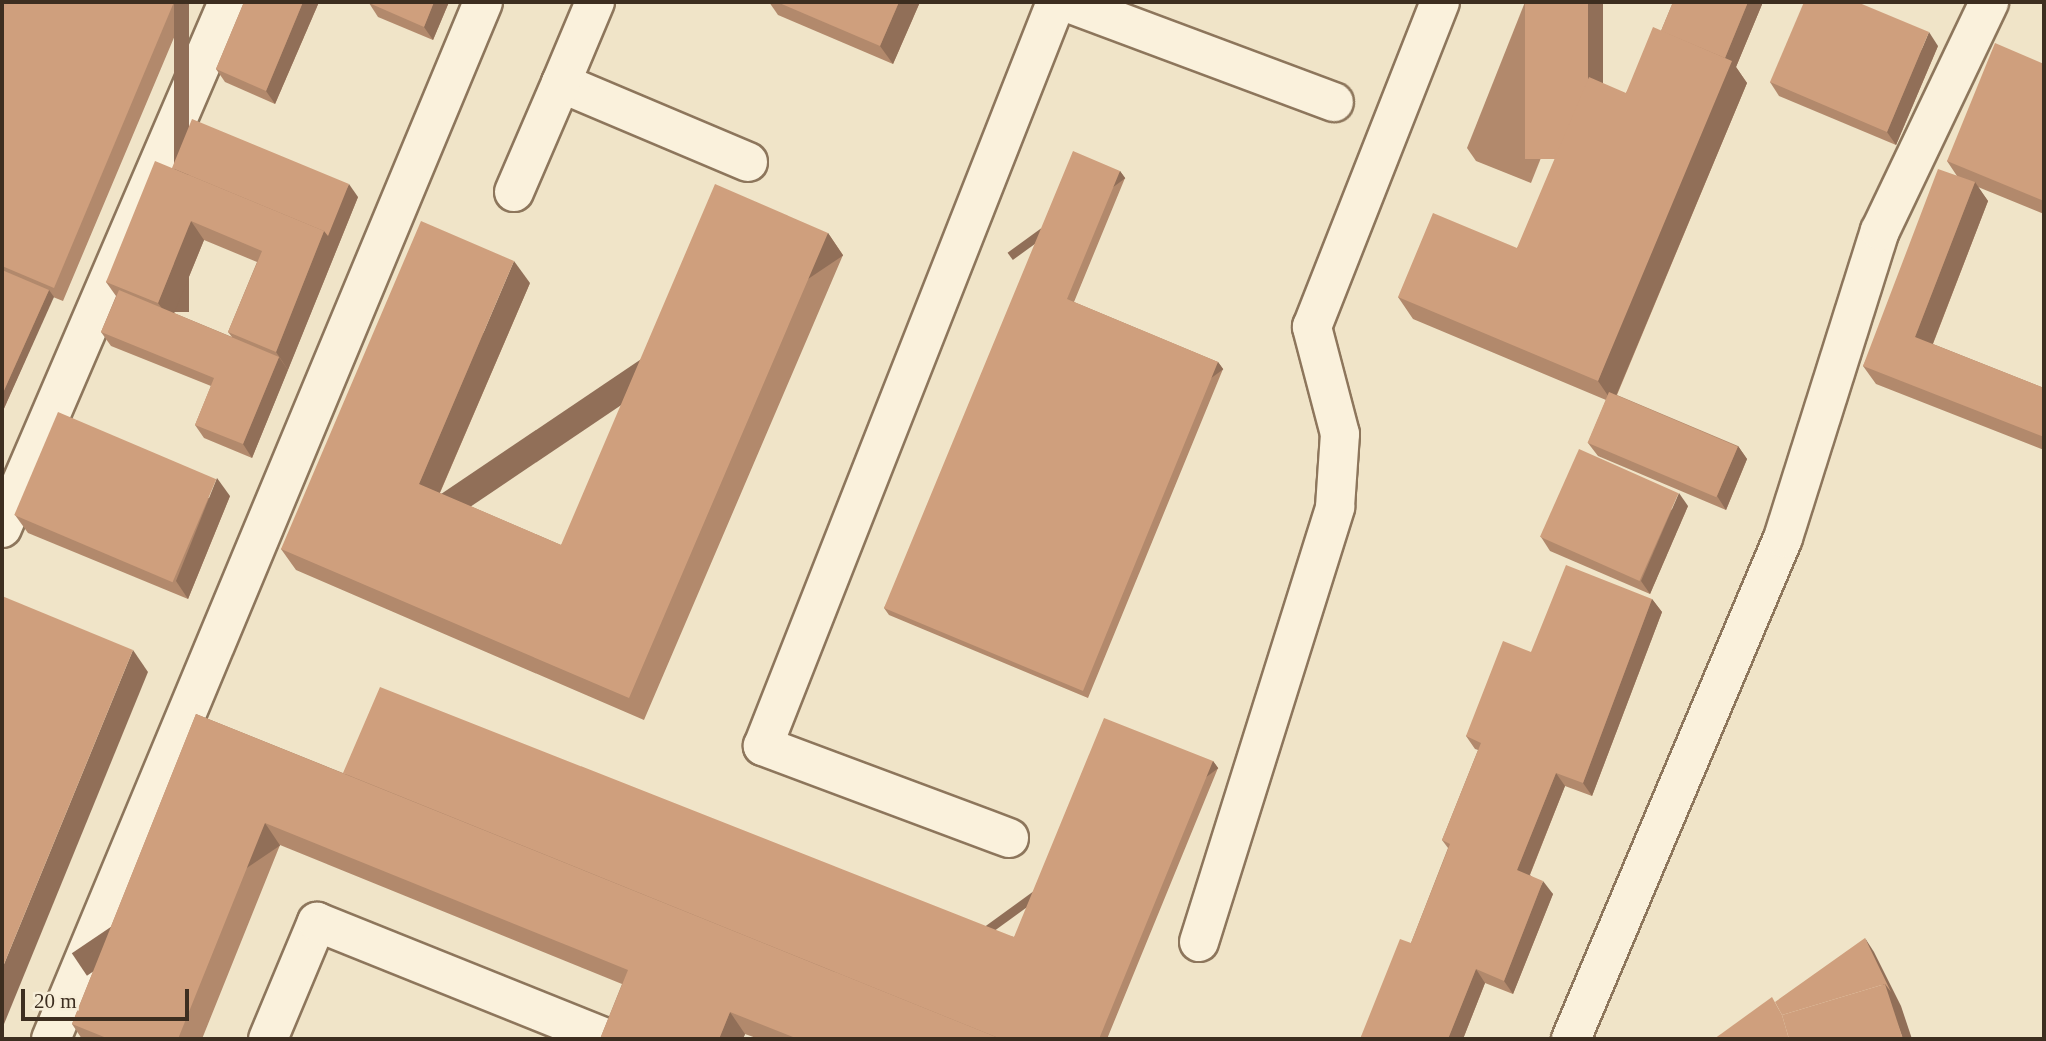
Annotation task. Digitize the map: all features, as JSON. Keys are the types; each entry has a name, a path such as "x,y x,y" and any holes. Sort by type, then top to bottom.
{"lane":[{"path":"2,528 228,2"},
{"path":"51,1039 484,2"},
{"path":"514,192 595,2"},
{"path":"1009,838 763,746 1056,2"},
{"path":"1066,2 1334,102"},
{"path":"1199,942 1335,507 1340,434 1312,327 1440,2"},
{"path":"1571,1039 1783,538 1880,231 1989,2"},
{"path":"561,83 748,162"},
{"path":"1880,231 1915,245"},
{"path":"268,1039 317,922 608,1039"}],"building":[{"path":"2,2 174,2 54,288 2,266"},
{"path":"244,2 303,2 266,91 216,69"},
{"path":"370,2 434,2 424,27"},
{"path":"777,2 899,2 880,46"},
{"path":"1525,2 1588,2 1588,159 1525,159"},
{"path":"1673,2 1748,2 1725,58 1661,31"},
{"path":"1804,2 1857,2 1929,32 1887,132 1770,82"},
{"path":"1653,27 1732,61 1598,381 1398,297 1433,213 1517,248 1589,77 1626,93"},
{"path":"1995,43 2044,64 2044,201 1947,161"},
{"path":"192,119 349,184 328,236 324,231 172,168"},
{"path":"1073,151 1120,171 1067,299 1218,362 1083,691 884,608"},
{"path":"155,161 324,231 276,352 228,332 262,251 191,221 158,303 106,282"},
{"path":"1938,169 1975,182 1915,337 2044,388 2044,437 1863,366"},
{"path":"715,184 828,233 629,698 281,549 421,221 514,261 419,484 561,545"},
{"path":"2,270 49,290 2,395"},
{"path":"119,290 279,357 243,444 195,425 214,378 101,332"},
{"path":"1609,392 1738,447 1716,497 1588,443"},
{"path":"58,412 216,479 173,582 14,515"},
{"path":"1579,449 1679,493 1640,581 1540,537"},
{"path":"1566,565 1652,599 1583,783 1556,773 1517,870 1543,881 1504,981 1476,969 1448,1039 1360,1039 1400,939 1411,943 1450,844 1442,840 1481,743 1466,736 1503,641 1531,652"},
{"path":"2,596 133,650 2,969"},
{"path":"380,687 1014,937 1104,718 1213,761 1099,1039 1001,1039 343,773"},
{"path":"196,714 1001,1039 798,1039 730,1012 719,1039 600,1039 628,970 265,823 178,1039 109,1039 72,1024"},
{"path":"1865,938 1891,992 1885,984 1782,1015 1775,1002"},
{"path":"1885,984 1903,1039 1789,1039 1782,1015"},
{"path":"1772,997 1782,1015 1789,1039 1714,1039"}]}
